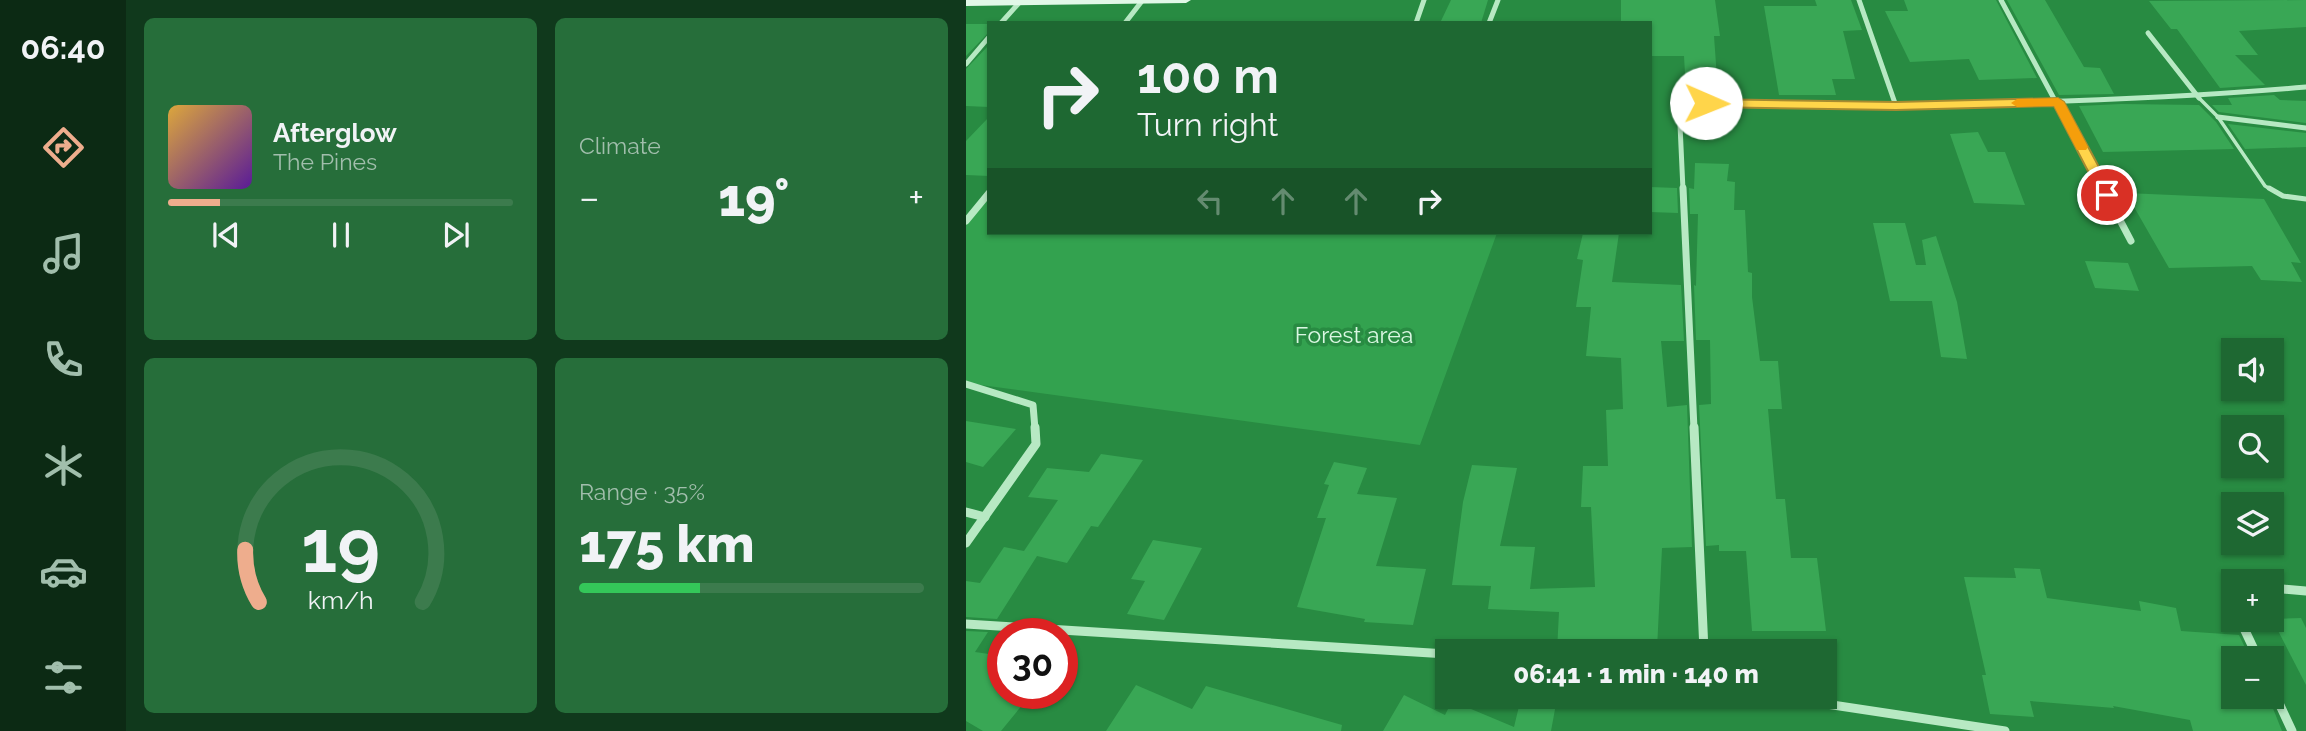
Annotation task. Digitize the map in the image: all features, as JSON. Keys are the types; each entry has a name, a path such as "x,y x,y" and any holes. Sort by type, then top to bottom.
{"street":[{"path":"966,3 1186,0"},
{"path":"1417,21 1424,0"},
{"path":"1490,21 1498,0"},
{"path":"1859,0 1896,106"},
{"path":"2001,0 2131,242"},
{"path":"1127,21 1142,1"},
{"path":"1004,21 1019,3"},
{"path":"2148,33 2199,98"},
{"path":"966,64 987,39"},
{"path":"1703,639 1679,103 1896,106 2058,102 2199,98 2306,87"},
{"path":"2218,117 2306,128"},
{"path":"966,221 987,195"},
{"path":"966,384 1033,405 1036,444 966,543"},
{"path":"966,512 985,517"},
{"path":"2284,589 2306,591"},
{"path":"966,624 1435,653"},
{"path":"1837,706 2005,731"},
{"path":"2282,709 2292,731"}],"lane":[{"path":"2199,98 2218,117 2265,186 2283,196 2306,199"}],"green space":[{"name":"Forest area","path":"987,196 987,235 1496,235 1420,445 966,383 966,219"}],"building":[{"path":"1451,0 1488,0 1482,21 1441,21"},
{"path":"1621,0 1715,0 1720,36 1714,36 1718,92 1686,92 1684,56 1652,56 1652,21 1621,21"},
{"path":"1815,0 1851,0 1862,30 1843,31 1855,79 1832,79 1836,95 1779,95 1764,6 1817,6"},
{"path":"1904,0 1996,0 2037,78 1979,80 1969,59 1910,62 1885,11 1908,11"},
{"path":"2007,0 2045,0 2084,67 2100,68 2114,94 2059,95"},
{"path":"2306,0 2306,27 2239,31 2258,55 2235,55 2265,85 2220,88 2177,29 2171,29 2149,1"},
{"path":"966,24 987,24 987,34 966,56"},
{"path":"987,47 987,107 966,106 966,69"},
{"path":"2274,95 2280,100 2306,101 2306,123 2219,112 2212,105 2232,105 2228,98"},
{"path":"2199,105 2216,122 2234,149 2103,152 2079,106"},
{"path":"987,119 987,176 966,175 966,141"},
{"path":"2228,124 2306,133 2306,147 2245,149"},
{"path":"1978,132 1988,152 2005,152 2025,205 1974,203 1950,134"},
{"path":"1695,163 1729,164 1727,181 1735,182 1734,210 1745,210 1748,272 1752,273 1752,297 1760,361 1778,361 1782,409 1768,409 1776,499 1785,499 1791,558 1817,558 1826,631 1752,631 1746,551 1719,551 1719,545 1706,546 1699,405 1711,404 1710,340 1696,340 1694,285 1696,286 1698,214 1690,214 1689,188 1694,189"},
{"path":"1652,187 1677,188 1678,213 1652,212"},
{"path":"2126,193 2264,199 2301,263 2291,262 2302,282 2261,280 2252,266 2169,268"},
{"path":"1873,223 1905,223 1916,265 1926,265 1922,240 1936,236 1957,302 1967,359 1941,357 1932,301 1890,301"},
{"path":"1583,235 1619,235 1612,282 1681,285 1684,341 1661,341 1667,407 1687,405 1692,547 1662,548 1657,639 1558,639 1559,612 1488,609 1491,586 1452,585 1463,502 1472,465 1517,468 1500,546 1535,547 1530,589 1595,587 1591,507 1581,507 1583,466 1608,466 1606,410 1623,409 1621,358 1586,356 1591,307 1576,307 1583,260 1577,259"},
{"path":"2085,261 2128,263 2139,291 2095,288"},
{"path":"966,421 1016,429 983,467 966,462"},
{"path":"1101,454 1143,460 1098,527 1091,526 1067,563 1037,556 998,618 966,617 966,581 980,583 1004,547 1024,551 1058,500 1028,497 1047,468 1089,472"},
{"path":"1334,462 1367,468 1357,494 1397,498 1376,566 1426,569 1413,625 1364,622 1365,619 1297,607 1326,518 1317,518 1329,485 1324,484"},
{"path":"1153,540 1202,548 1164,620 1127,614 1145,581 1131,579"},
{"path":"2014,568 2040,569 2047,598 2141,611 2139,601 2176,608 2181,631 2239,635 2244,646 2221,646 2221,709 2273,709 2282,731 2193,731 2190,720 2113,706 2114,708 2030,701 2034,717 1990,714 1982,675 1986,675 1964,577 2016,578"},
{"path":"2301,618 2306,628 2306,685 2279,632 2284,632 2284,619"},
{"path":"966,631 987,632 975,652 987,654 987,709 1019,709 1001,731 983,731 966,721"},
{"path":"1136,685 1192,709 1206,686 1342,725 1341,731 1106,731"},
{"path":"1404,695 1445,715 1448,709 1471,709 1514,727 1518,709 1555,709 1551,731 1383,731"}],"slow traffic":[{"path":"2017,103 2058,102 2082,147"}],"route":[{"path":"1706,103 1896,106 2058,102 2107,195"}]}
